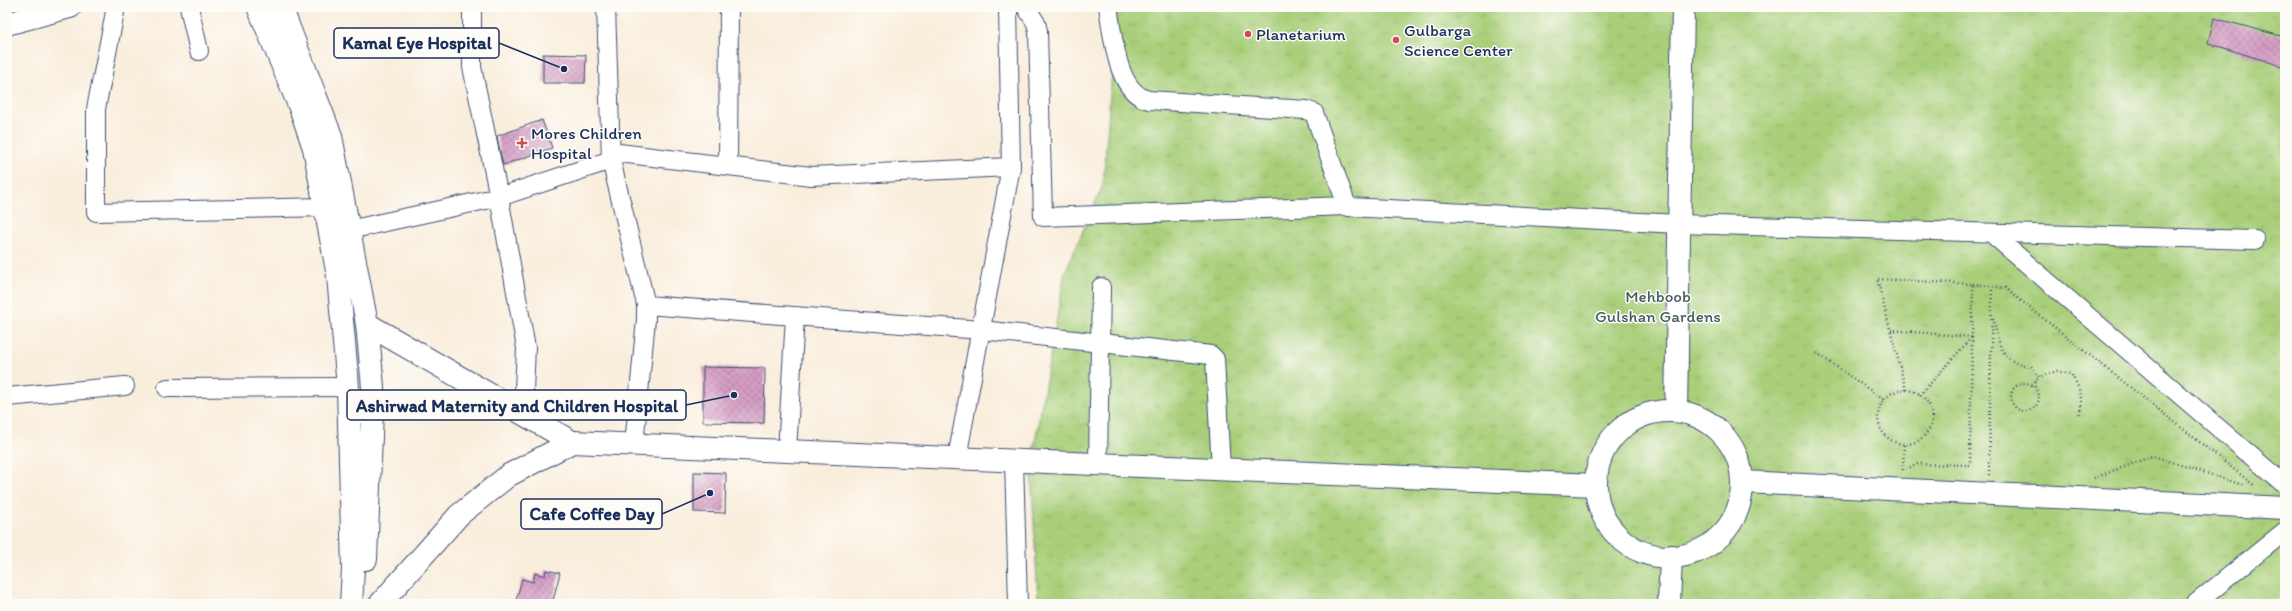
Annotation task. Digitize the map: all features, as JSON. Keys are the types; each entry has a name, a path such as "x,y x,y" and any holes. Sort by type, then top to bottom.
{"street":[{"path":"7,24 70,7"},
{"path":"116,7 96,109 96,212 326,207"},
{"path":"189,7 199,51"},
{"path":"258,7 301,110 314,148 338,276 348,387 352,568 351,604"},
{"path":"281,7 331,136 367,324 373,387 365,604"},
{"path":"472,7 472,67 499,197 526,348 523,412"},
{"path":"606,7 611,156 646,305 634,445"},
{"path":"728,166 729,7"},
{"path":"957,458 982,330 1011,167 1008,7"},
{"path":"1026,7 1036,22 1038,31 1043,217 1348,206 1679,224 2255,240"},
{"path":"1108,7 1121,73 1141,98 1149,100 1306,110 1314,113 1348,206"},
{"path":"1676,411 1683,7"},
{"path":"349,230 499,197 611,156 728,166 811,176 1011,167"},
{"path":"1991,233 2285,485"},
{"path":"1098,463 1101,287"},
{"path":"646,305 982,330 1214,357 1222,469"},
{"path":"787,451 795,316"},
{"path":"367,324 523,412 572,442 1098,463 1595,486"},
{"path":"7,397 125,386"},
{"path":"167,388 348,387"},
{"path":"1676,411 1708,421 1729,440 1743,473 1742,501 1732,525 1722,536 1692,555 1657,557 1627,545 1602,517 1595,486 1601,455 1618,431 1643,415 1676,411"},
{"path":"380,604 459,515 509,476 572,442"},
{"path":"1014,460 1018,604"},
{"path":"1743,482 2285,508"},
{"path":"2195,604 2285,531"},
{"path":"1669,604 1671,556"}],"path":[{"path":"1906,390 1876,278 1973,284 2005,288 2255,488 2153,456 2087,480"},
{"path":"1899,474 1916,464 1970,465 1973,284"},
{"path":"1989,494 1992,287"},
{"path":"1992,313 2003,354 2017,365 2031,366 2039,377"},
{"path":"1890,330 1972,337"},
{"path":"1920,395 1972,337"},
{"path":"1817,353 1884,400"},
{"path":"2032,386 2039,377 2057,371 2071,374 2081,388 2082,407 2079,416"},
{"path":"2024,383 2032,386 2038,392 2037,406 2029,411 2020,410 2013,405 2013,391 2024,383"},
{"path":"1906,390 1920,395 1931,408 1931,426 1920,440 1904,445 1894,443 1881,431 1878,422 1878,412 1884,400 1895,392 1906,390"},
{"path":"1903,472 1904,445"}],"green space":[{"name":"Mehboob Gulshan Gardens","path":"1117,7 2285,7 2285,604 1038,604 1031,465 1065,272 1103,185"}],"building":[{"path":"2214,18 2285,37 2285,67 2208,43"},
{"path":"543,54 586,55 585,83 543,83"},
{"name":"Mores Children Hospital","path":"542,120 552,148 503,165 497,136"},
{"path":"703,367 765,368 764,423 703,422"},
{"path":"694,472 726,473 725,513 694,512"},
{"path":"546,570 560,573 552,604 515,604 522,579 533,582 535,573 545,576"}],"place":[{"name":"Planetarium","path":"1248,34"},
{"name":"Gulbarga Science Center","path":"1396,40"},
{"name":"Kamal Eye Hospital","path":"564,69"},
{"name":"Mores Children Hospital","path":"522,143"},
{"name":"Ashirwad Maternity and Children Hospital","path":"734,395"},
{"name":"Cafe Coffee Day","path":"710,493"}]}
